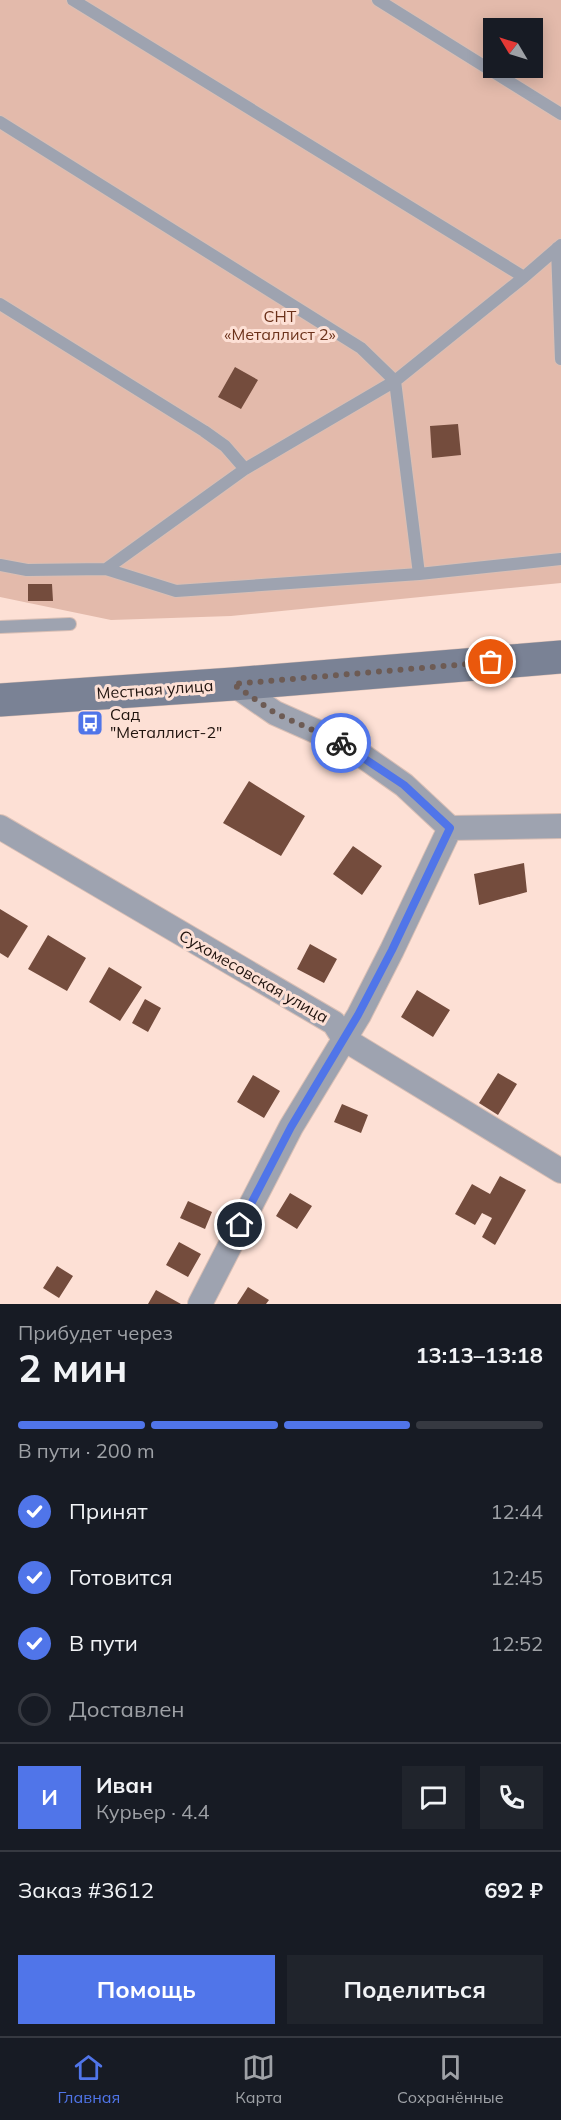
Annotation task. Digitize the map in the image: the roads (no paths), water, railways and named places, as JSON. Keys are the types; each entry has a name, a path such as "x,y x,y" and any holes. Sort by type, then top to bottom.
{"main road":[{"name":"Местная улица","path":"0,700 233,684 561,657"}],"street":[{"path":"233,684 275,713 347,745 404,785 450,828 561,826"},
{"name":"Сухомесовская улица","path":"0,827 334,1023 344,1040 561,1171"},
{"path":"200,1304 291,1127 344,1040 392,950 450,828"}],"lane":[{"path":"73,0 524,277"},
{"path":"378,0 561,114"},
{"path":"0,122 362,348 394,381 419,574"},
{"path":"106,569 245,469 394,381 559,247"},
{"path":"559,247 561,359"},
{"path":"0,304 204,431 225,446 245,469"},
{"path":"0,565 27,570 106,569 176,591 419,574 561,560"},
{"path":"0,627 70,624"}],"place":[{"name":"Сад \"Металлист-2\"","path":"90,723"}],"park label":[{"name":"СНТ «Металлист 2»","path":"280,325"}]}
